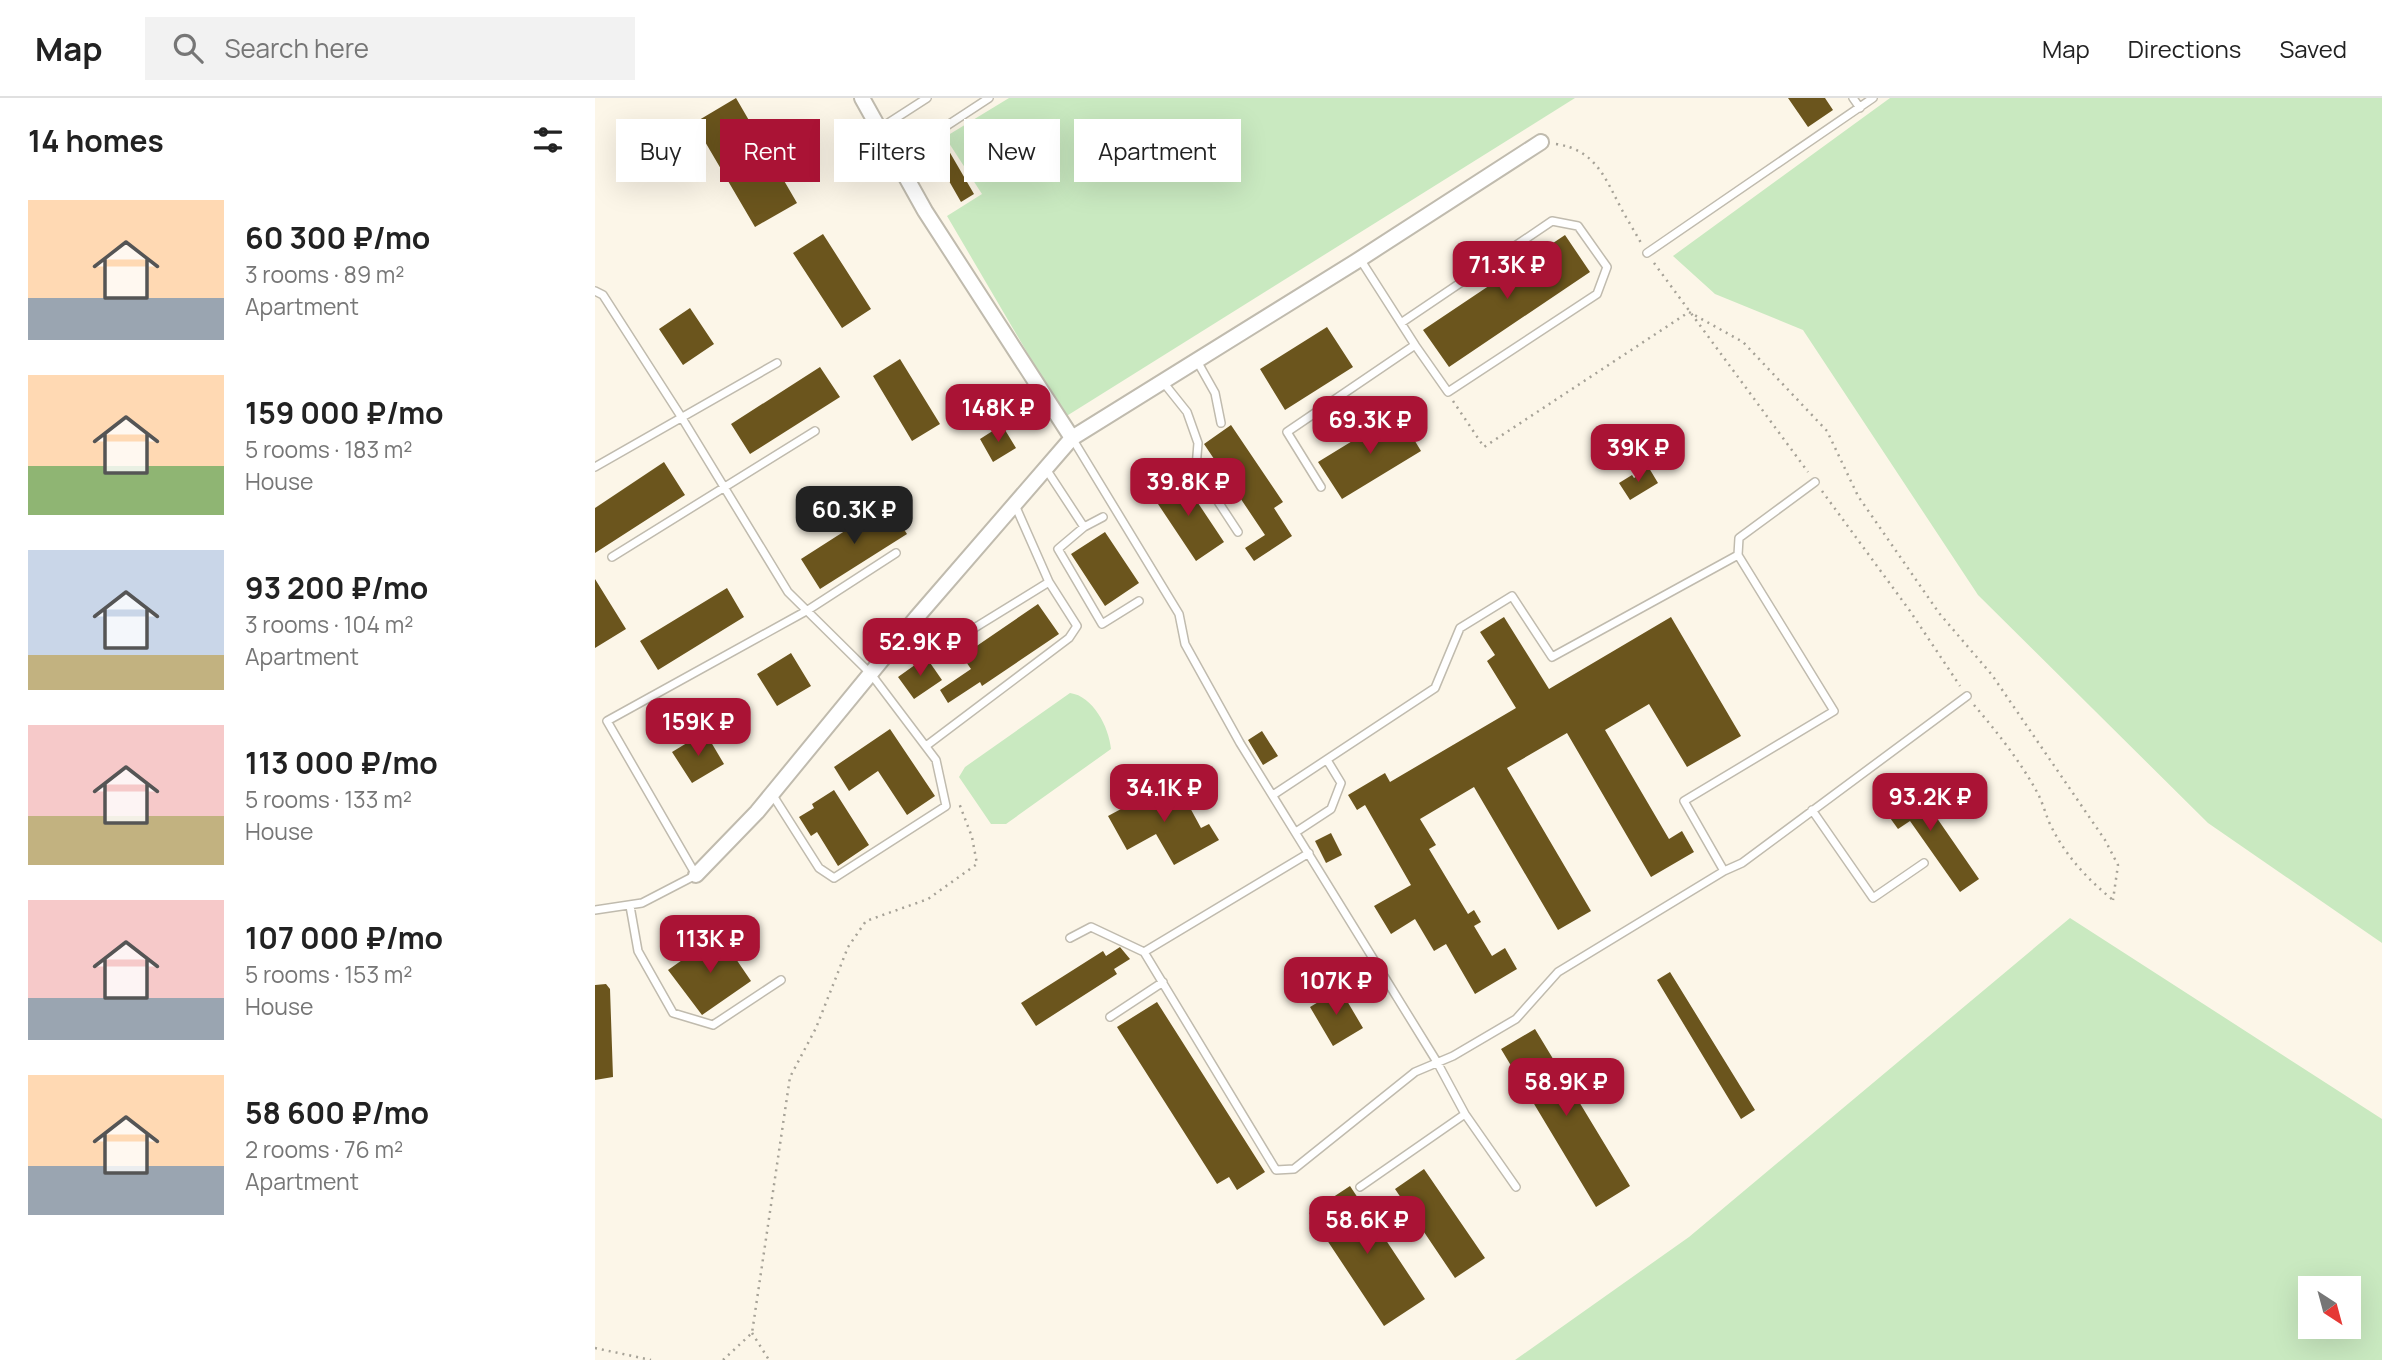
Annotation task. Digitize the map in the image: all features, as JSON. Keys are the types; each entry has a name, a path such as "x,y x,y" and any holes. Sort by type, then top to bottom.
{"street":[{"path":"862,98 874,119"},
{"path":"696,875 772,794 917,617 1072,438 1360,259 1541,142"},
{"path":"909,182 1072,438"}],"lane":[{"path":"894,119 927,98"},
{"path":"950,124 989,98"},
{"path":"1853,98 1860,108"},
{"path":"1647,253 1873,98"},
{"path":"1360,259 1415,345 1448,392 1597,293 1608,267 1578,226 1552,221 1401,323"},
{"path":"595,291 603,295 682,418 788,592 871,674 936,760 946,806 834,878 819,868 772,794"},
{"path":"1321,488 1287,432 1415,345"},
{"path":"1197,361 1215,393 1221,423"},
{"path":"595,467 777,363"},
{"path":"1163,382 1187,412 1198,443 1196,468 1238,532"},
{"path":"613,557 815,431"},
{"path":"1072,438 1179,614 1185,644 1273,795 1437,1062 1465,1114 1516,1186"},
{"path":"1046,468 1084,527"},
{"path":"1724,871 1684,801 1834,711 1738,555 1739,538 1815,482"},
{"path":"926,746 1069,638 1077,626 1049,582 1015,505"},
{"path":"1103,517 1084,527 1058,549 1102,624 1139,601"},
{"path":"595,910 642,903 696,875 607,721 808,610 896,553"},
{"path":"1273,795 1435,688 1460,628 1512,596 1552,657 1738,555"},
{"path":"917,617 934,637 950,643 1049,582"},
{"path":"1070,938 1091,927 1144,952 1276,1170 1294,1169 1415,1072 1453,1056 1517,1019 1558,972 1724,871 1742,863 1967,696"},
{"path":"1296,832 1331,809 1341,783 1327,760"},
{"path":"1812,810 1873,898 1924,863"},
{"path":"1144,952 1309,853"},
{"path":"630,906 638,951 673,1013 713,1025 781,980"},
{"path":"1110,1017 1163,982"},
{"path":"1360,1187 1465,1114"}],"path":[{"path":"1541,142 1580,150 1595,163 1608,181 1647,253 1689,312 1910,611 1967,696 2038,793 2050,824 2069,857 2113,900 2118,866 2105,840 1992,675 1939,613 1858,496 1827,431 1744,342 1689,312"},
{"path":"1448,392 1484,447 1689,312"},
{"path":"723,1360 752,1333 790,1077 816,1028 848,947 866,921 928,899 977,864 972,836 954,795"},
{"path":"752,1333 769,1360"},
{"path":"595,1348 651,1360"}],"green space":[{"path":"1009,98 1575,98 1065,417 947,216 982,194 974,182 1060,182 1060,119 975,119"},
{"path":"1890,98 2382,98 2382,943 2208,823 1978,595 1803,330 1715,294 1673,256"},
{"path":"964,125 964,166 950,145 950,134"},
{"path":"1070,693 1078,695 1093,706 1107,731 1111,749 1006,824 991,824 959,777 965,767"},
{"path":"2070,918 2382,1119 2382,1360 1515,1360 1689,1237"}],"building":[{"path":"736,98 748,119 720,119 720,167 706,143 706,119 701,119"},
{"path":"1788,98 1825,98 1833,110 1808,127"},
{"path":"950,153 964,177 964,182 967,182 974,194 961,202 950,182"},
{"path":"729,182 785,182 797,203 755,227"},
{"path":"823,234 871,309 842,328 793,253"},
{"path":"1565,235 1590,272 1449,367 1423,330"},
{"path":"690,308 714,344 683,365 659,329"},
{"path":"1327,327 1353,367 1285,410 1260,369"},
{"path":"900,359 940,424 912,441 873,376"},
{"path":"820,367 840,397 750,454 731,424"},
{"path":"1398,413 1421,451 1342,499 1318,462"},
{"path":"1002,425 1016,448 993,462 980,439"},
{"path":"1231,425 1283,502 1274,508 1292,536 1254,561 1245,548 1265,535 1204,444"},
{"path":"664,462 685,495 595,553 595,508"},
{"path":"1649,468 1658,483 1630,500 1619,483 1632,475 1634,478"},
{"path":"1180,476 1224,542 1196,561 1152,495"},
{"path":"887,504 907,534 820,589 801,559"},
{"path":"1105,532 1139,583 1105,606 1071,554"},
{"path":"595,579 626,629 595,648"},
{"path":"727,588 744,617 658,670 640,641"},
{"path":"1038,604 1059,634 982,686 980,682 948,703 940,690 971,669 962,656"},
{"path":"1504,617 1549,689 1671,617 1741,736 1687,767 1649,704 1605,730 1669,839 1682,831 1694,852 1651,877 1567,733 1507,768 1591,911 1558,930 1474,787 1420,819 1436,845 1429,849 1468,914 1474,910 1481,922 1474,926 1492,956 1505,948 1517,969 1475,994 1446,944 1434,951 1415,919 1391,934 1374,906 1411,885 1365,805 1357,810 1348,795 1385,773 1390,782 1516,708 1487,661 1495,655 1480,632"},
{"path":"791,653 811,686 777,706 757,674"},
{"path":"926,657 942,680 914,699 898,677"},
{"path":"890,729 935,796 907,815 878,771 849,791 834,767"},
{"path":"1262,731 1278,756 1263,765 1248,740"},
{"path":"705,732 724,764 692,783 672,752"},
{"path":"1175,780 1201,828 1209,824 1219,840 1174,865 1156,834 1127,850 1108,816"},
{"path":"1912,782 1979,879 1960,892 1910,821 1898,829 1880,804"},
{"path":"834,790 869,845 838,866 817,832 811,836 799,817 814,808 812,804"},
{"path":"1331,833 1342,855 1326,863 1315,841"},
{"path":"719,934 751,981 702,1015 668,970"},
{"path":"1120,947 1130,959 1114,969 1117,974 1036,1026 1021,1003 1103,951 1106,956"},
{"path":"1670,972 1755,1110 1741,1119 1657,980"},
{"path":"606,984 610,989 613,1077 595,1080 595,985"},
{"path":"1340,989 1363,1028 1333,1046 1310,1007"},
{"path":"1157,1002 1265,1172 1237,1190 1229,1177 1217,1184 1117,1027"},
{"path":"1535,1029 1630,1186 1596,1207 1501,1049"},
{"path":"1424,1169 1485,1258 1455,1278 1395,1189"},
{"path":"1350,1186 1425,1299 1384,1326 1309,1213"}]}
